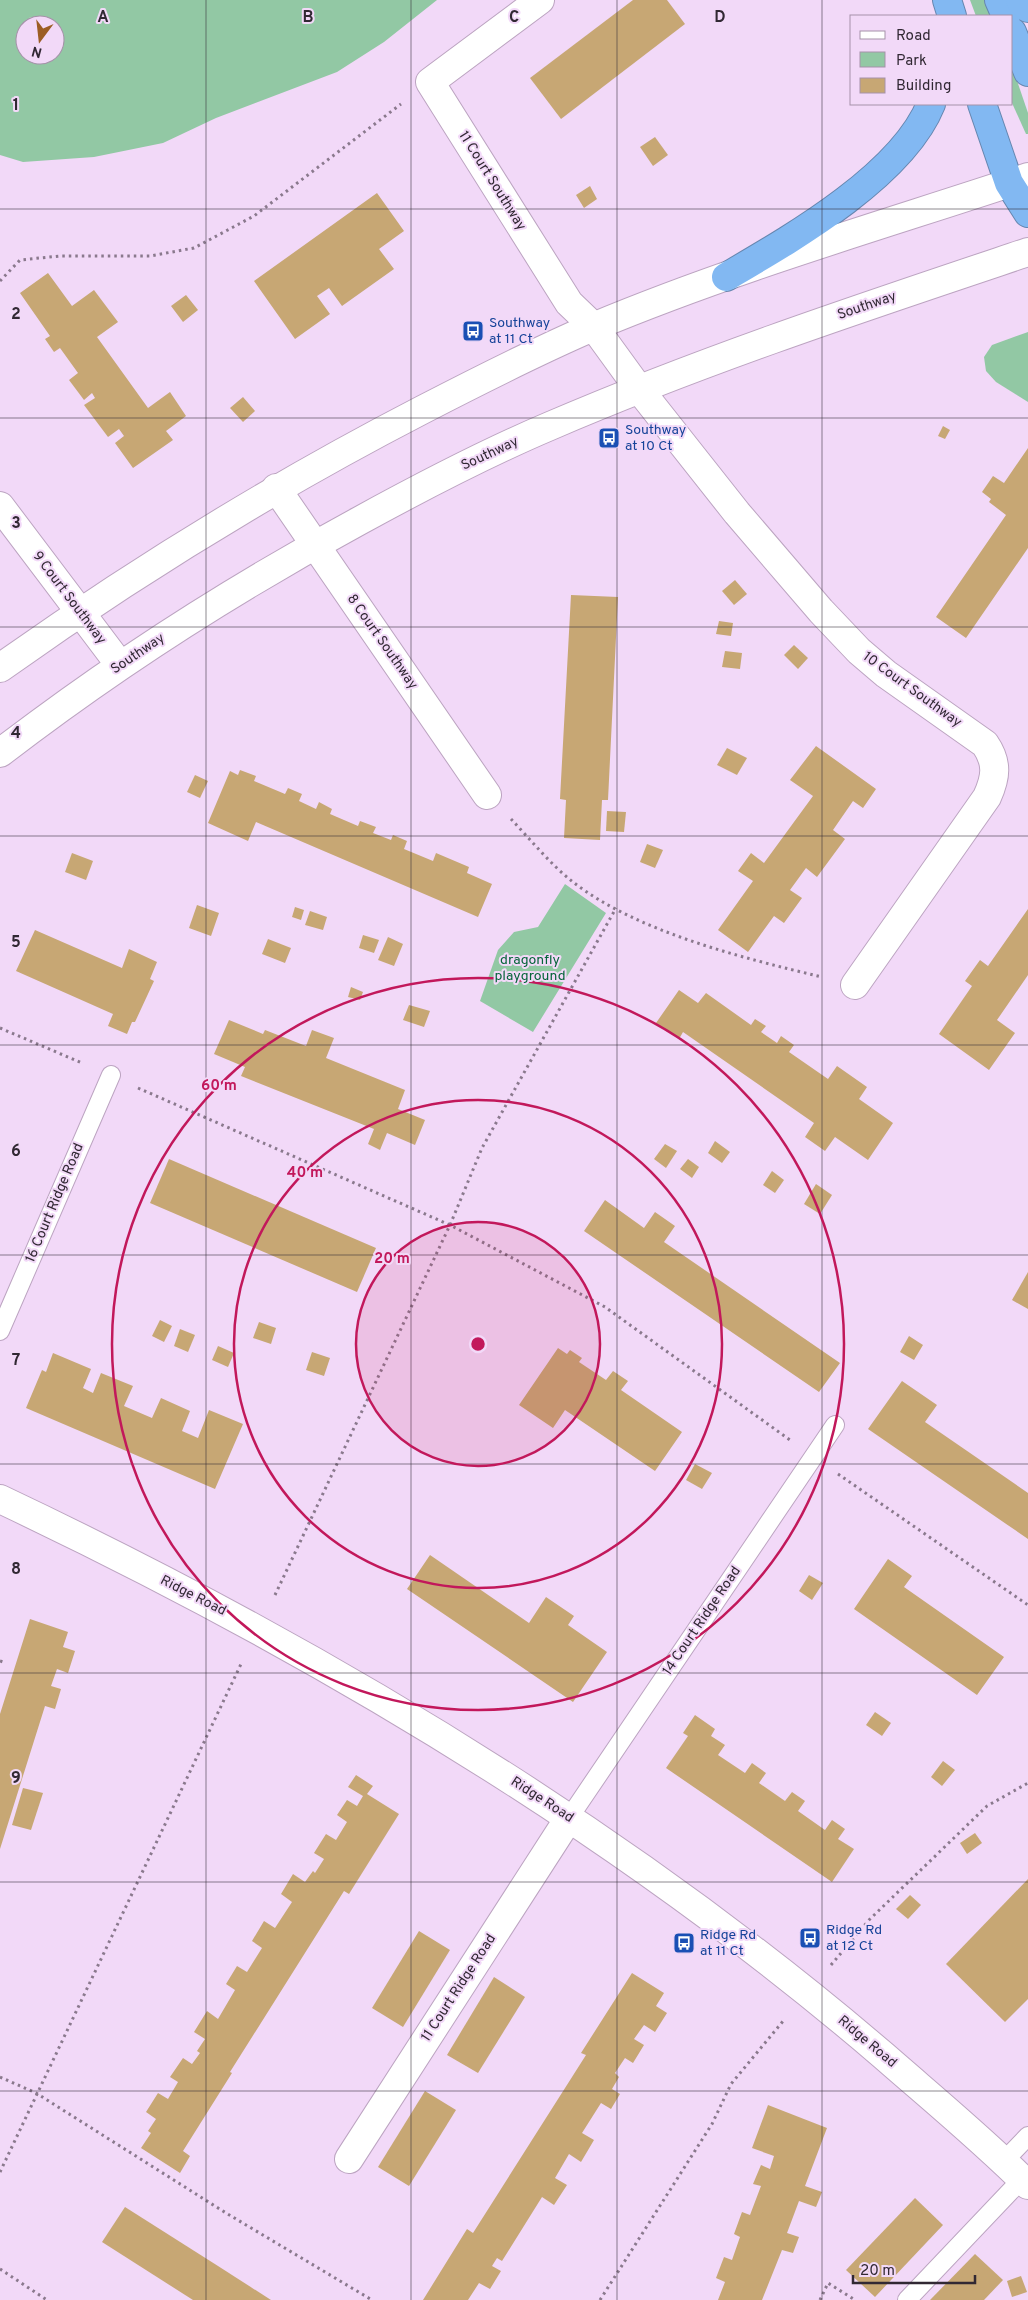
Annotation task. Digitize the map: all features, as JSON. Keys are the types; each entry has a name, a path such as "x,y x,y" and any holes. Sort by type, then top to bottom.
{"highway":[{"path":"944,15 945,0"},
{"path":"945,0 952,15"},
{"path":"999,0 1006,15"},
{"path":"1020,0 1028,8"},
{"path":"1013,34 1028,72"},
{"path":"726,277 774,249 840,204 872,178 916,132 930,105"},
{"path":"982,105 1019,180 1028,213"}],"street":[{"path":"430,82 540,0"},
{"name":"11 Court Southway","path":"430,82 569,303 594,327 639,389"},
{"path":"0,668 80,612 182,545 276,488 497,371 594,327 726,277 1019,180"},
{"name":"Southway","path":"0,753 120,665 217,602 315,545 436,479 548,426 760,342 1028,252"},
{"name":"10 Court Southway","path":"639,389 737,513 821,611 886,674 985,744 993,756 996,769 993,784 986,796 855,985"},
{"name":"8 Court Southway","path":"276,488 488,795"},
{"name":"9 Court Southway","path":"0,506 120,665"},
{"name":"Ridge Road","path":"0,1499 258,1629 466,1752 569,1818 641,1867 808,1992 936,2101 1018,2176"},
{"name":"11 Court Ridge Road","path":"349,2159 569,1818"}],"lane":[{"name":"16 Court Ridge Road","path":"0,1331 111,1076"},
{"name":"14 Court Ridge Road","path":"569,1818 835,1425"},
{"path":"907,2300 1018,2176 1028,2136"}],"path":[{"path":"0,281 20,260 60,256 150,256 194,248 254,216 430,82"},
{"path":"488,795 572,881 616,908 667,931 750,960 855,985"},
{"path":"275,1595 450,1225 482,1148 616,908"},
{"path":"0,1028 450,1225 604,1307 941,1547 1028,1605"},
{"path":"0,2172 243,1661"},
{"path":"831,1964 870,1920 987,1806 1028,1783"},
{"path":"600,2300 712,2124 731,2084 784,2020"},
{"path":"0,2077 36,2093 226,2213 372,2300"},
{"path":"0,2270 48,2300"},
{"path":"820,2300 828,2283 855,2300"}],"green space":[{"path":"0,0 437,0 384,42 337,72 216,118 163,143 94,157 23,162 0,155"},
{"path":"970,0 989,0 994,15 976,15"},
{"path":"1013,69 1028,113 1028,134 1026,134 1013,105"},
{"path":"1028,332 1028,402 996,382 986,371 984,357 992,345"},
{"name":"dragonfly playground","path":"565,884 606,913 533,1032 480,1001 498,950 514,932 538,927"}],"building":[{"path":"633,0 667,0 685,24 561,119 530,78"},
{"path":"655,137 668,155 653,166 640,147"},
{"path":"590,186 597,199 584,208 576,195"},
{"path":"377,193 404,231 379,249 394,269 342,306 329,288 317,296 330,314 295,339 254,281"},
{"path":"48,273 72,306 94,290 118,322 97,337 148,408 170,392 186,416 166,431 173,440 133,468 115,443 124,436 119,429 108,437 84,405 95,398 92,393 84,400 69,380 78,373 60,348 54,352 45,339 50,336 20,293"},
{"path":"186,295 198,310 183,322 171,306"},
{"path":"243,397 255,411 243,422 230,408"},
{"path":"943,426 950,430 945,439 938,436"},
{"path":"1028,448 1028,548 966,638 936,617 1006,515 989,502 991,499 982,492 993,476 1004,483"},
{"path":"735,580 747,594 734,605 722,591"},
{"path":"571,595 618,597 608,800 602,800 600,840 564,838 566,800 560,799"},
{"path":"719,621 733,623 731,636 716,634"},
{"path":"794,645 808,658 798,669 784,655"},
{"path":"725,651 742,653 740,669 722,667"},
{"path":"816,746 876,789 863,808 853,801 833,830 845,839 817,877 806,868 790,890 802,898 784,923 774,916 748,952 718,930 753,881 738,871 751,853 764,863 813,796 790,780"},
{"path":"727,748 747,758 737,775 717,765"},
{"path":"240,770 256,776 254,781 285,794 288,788 302,794 299,801 316,809 319,802 332,809 330,814 358,826 360,821 376,827 373,833 391,840 393,835 407,841 404,849 433,861 436,853 469,867 467,873 492,884 478,917 256,822 248,841 208,823 230,771 238,775"},
{"path":"195,775 208,781 200,798 187,792"},
{"path":"607,811 626,812 624,832 606,831"},
{"path":"647,844 663,850 655,868 640,862"},
{"path":"72,853 93,861 86,880 65,872"},
{"path":"197,905 219,913 211,936 189,928"},
{"path":"295,907 304,910 301,920 292,917"},
{"path":"1028,909 1028,975 997,1020 1015,1033 989,1070 939,1034 972,986 965,981 980,960 988,966"},
{"path":"310,911 327,917 323,930 305,925"},
{"path":"35,930 122,968 129,949 157,962 150,979 154,981 135,1022 132,1022 127,1034 108,1026 113,1014 16,971"},
{"path":"363,935 379,940 374,953 359,948"},
{"path":"388,937 403,944 394,966 378,960"},
{"path":"268,939 291,948 285,963 262,954"},
{"path":"351,987 363,992 360,1000 348,997"},
{"path":"679,990 698,1003 706,993 751,1025 755,1019 766,1026 761,1032 777,1043 781,1036 794,1045 789,1052 828,1079 837,1066 867,1087 859,1099 893,1123 868,1160 835,1137 825,1151 805,1137 814,1123 683,1032 679,1039 656,1023"},
{"path":"409,1005 430,1011 424,1027 403,1020"},
{"path":"229,1020 263,1034 265,1030 306,1046 312,1030 334,1038 326,1058 405,1090 398,1109 425,1120 415,1145 387,1133 380,1150 368,1144 374,1129 241,1076 245,1067 214,1054"},
{"path":"715,1141 730,1152 722,1163 708,1153"},
{"path":"665,1144 677,1151 666,1168 654,1159"},
{"path":"169,1159 376,1248 357,1292 150,1203"},
{"path":"688,1159 699,1167 692,1178 680,1169"},
{"path":"772,1171 784,1180 775,1193 763,1185"},
{"path":"816,1184 832,1195 820,1214 804,1204"},
{"path":"605,1200 644,1228 655,1212 675,1226 664,1242 840,1363 819,1392 584,1231"},
{"path":"1028,1272 1028,1309 1012,1300"},
{"path":"160,1320 172,1326 164,1342 152,1336"},
{"path":"259,1322 276,1328 271,1344 253,1338"},
{"path":"180,1329 195,1335 188,1352 174,1346"},
{"path":"909,1336 923,1345 914,1360 900,1352"},
{"path":"218,1346 234,1353 228,1367 212,1360"},
{"path":"558,1348 567,1354 570,1350 582,1358 579,1362 606,1380 613,1371 628,1381 621,1390 682,1432 655,1471 565,1410 553,1428 519,1405"},
{"path":"312,1352 330,1358 324,1376 306,1370"},
{"path":"53,1353 91,1369 83,1388 93,1393 101,1373 133,1386 124,1406 152,1418 161,1398 190,1411 182,1431 198,1438 209,1410 243,1424 215,1489 26,1408 42,1370 46,1372"},
{"path":"902,1381 937,1405 925,1422 1028,1493 1028,1539 868,1429"},
{"path":"695,1464 712,1473 702,1489 686,1480"},
{"path":"430,1555 529,1623 546,1597 574,1616 568,1625 607,1652 573,1702 407,1589"},
{"path":"888,1559 912,1576 904,1587 1004,1657 977,1695 854,1609"},
{"path":"809,1575 823,1583 812,1600 799,1591"},
{"path":"30,1619 68,1632 63,1647 75,1651 68,1673 57,1669 51,1686 61,1689 55,1709 45,1706 0,1849 0,1714"},
{"path":"875,1712 891,1723 882,1736 866,1725"},
{"path":"695,1715 715,1729 711,1736 725,1745 718,1755 745,1773 752,1763 766,1773 759,1783 785,1801 792,1792 805,1801 798,1811 825,1830 832,1820 845,1829 838,1839 854,1849 832,1882 666,1768 688,1736 683,1733"},
{"path":"943,1761 955,1770 942,1786 931,1777"},
{"path":"356,1775 373,1786 367,1794 399,1814 349,1894 344,1891 230,2072 232,2073 183,2151 190,2156 180,2173 141,2148 151,2133 148,2131 156,2119 146,2112 158,2093 168,2099 178,2082 170,2077 183,2058 192,2064 200,2053 197,2051 205,2039 194,2032 207,2011 218,2019 235,1990 226,1984 237,1966 247,1972 262,1948 252,1941 264,1921 275,1928 292,1902 281,1894 293,1874 305,1882 313,1871 315,1873 324,1859 314,1853 326,1834 336,1840 347,1822 337,1815 347,1800 357,1806 363,1796 348,1787"},
{"path":"23,1788 43,1793 31,1830 12,1825"},
{"path":"975,1833 982,1843 967,1854 960,1843"},
{"path":"1028,1879 1028,1999 1005,2022 946,1964"},
{"path":"910,1895 921,1905 908,1919 896,1909"},
{"path":"419,1931 450,1950 403,2027 372,2008"},
{"path":"632,1973 664,1993 656,2006 667,2013 655,2032 644,2025 634,2039 644,2045 633,2063 625,2058 615,2073 619,2077 612,2089 620,2094 611,2109 601,2103 582,2133 594,2140 581,2162 569,2154 555,2178 567,2185 554,2205 542,2197 502,2261 497,2258 492,2266 501,2271 490,2289 479,2283 468,2300 423,2300 467,2229 473,2233 586,2055 581,2053"},
{"path":"494,1977 525,1997 478,2073 447,2055"},
{"path":"425,2091 456,2110 409,2186 378,2167"},
{"path":"768,2105 827,2128 805,2186 822,2192 816,2207 799,2201 787,2233 799,2237 793,2253 782,2250 762,2300 718,2300 725,2282 716,2278 724,2257 732,2260 740,2237 734,2234 742,2212 750,2215 761,2186 753,2184 761,2165 770,2169 774,2156 752,2148"},
{"path":"915,2198 943,2225 875,2297 846,2270"},
{"path":"125,2207 271,2300 193,2300 102,2242"},
{"path":"975,2254 1003,2280 984,2300 930,2300"},
{"path":"1021,2276 1027,2292 1012,2297 1007,2281"}],"place":[{"name":"Southway at 11 Ct","path":"473,331"},
{"name":"Southway at 10 Ct","path":"609,438"},
{"name":"Ridge Rd at 12 Ct","path":"810,1938"},
{"name":"Ridge Rd at 11 Ct","path":"684,1943"}]}
